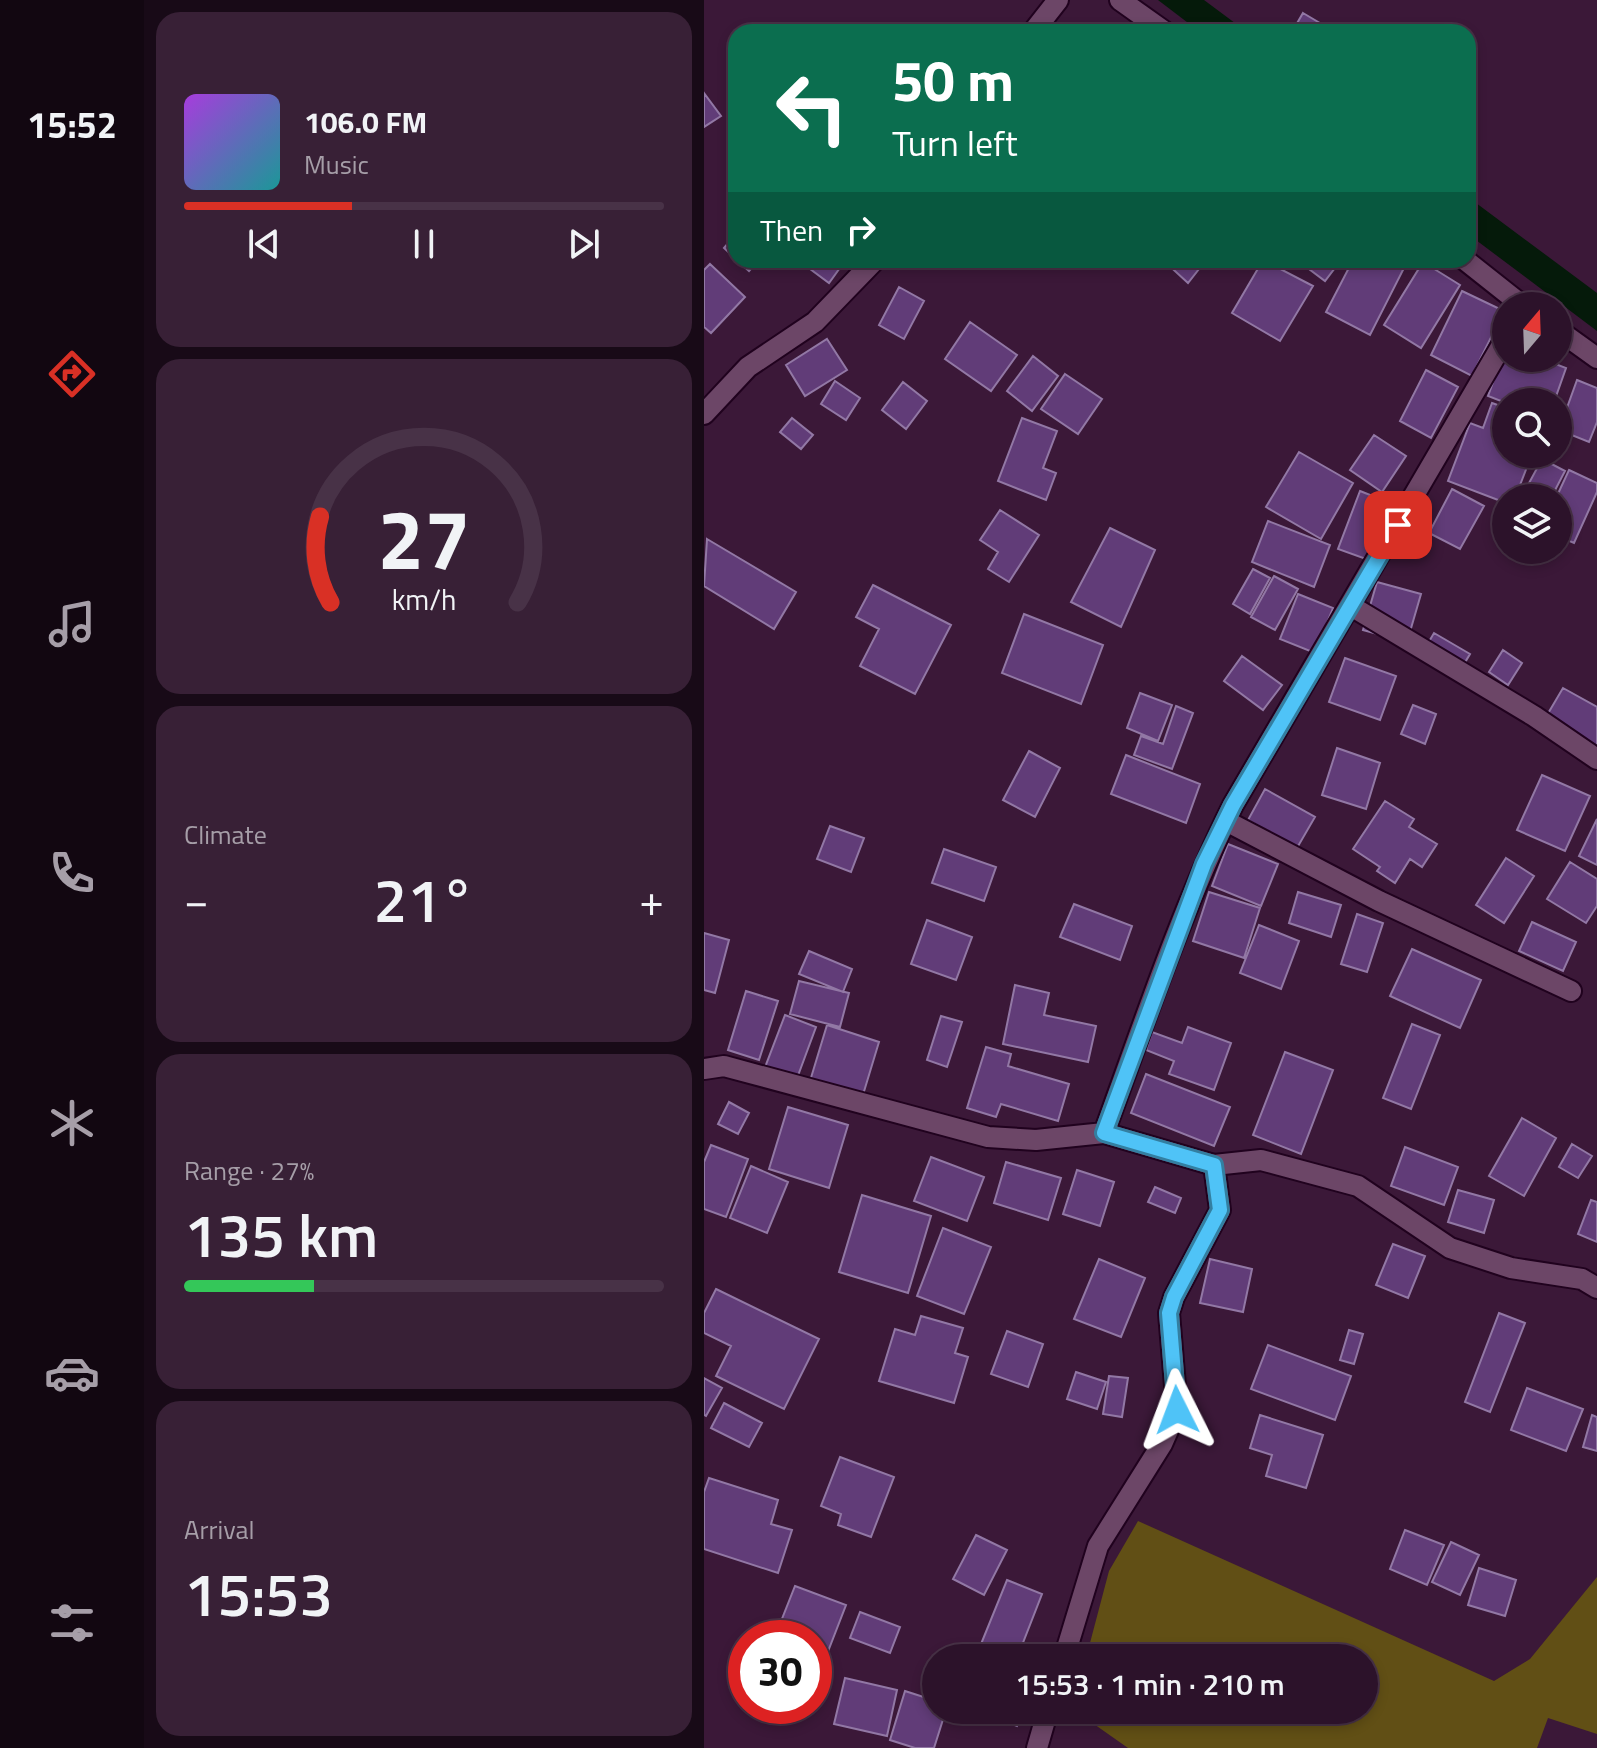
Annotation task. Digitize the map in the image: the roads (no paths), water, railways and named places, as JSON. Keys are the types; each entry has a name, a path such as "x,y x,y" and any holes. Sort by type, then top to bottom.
{"street":[{"path":"1039,24 1058,0"},
{"path":"1120,0 1154,24"},
{"path":"704,414 748,367 815,322 867,268"},
{"path":"1475,268 1505,292"},
{"path":"1572,340 1597,358"},
{"path":"1104,1133 1178,930 1226,821 1492,362"},
{"path":"1351,606 1534,716 1597,759"},
{"path":"1226,821 1379,901 1571,991"},
{"path":"704,1069 724,1066 999,1139 1036,1140 1104,1133 1214,1165 1261,1160 1358,1186 1450,1248 1511,1268 1582,1279 1597,1288"},
{"path":"1068,1644 1098,1546 1162,1444 1177,1410 1169,1313 1174,1297 1220,1210 1214,1165"},
{"path":"1037,1748 1044,1724"}]}
